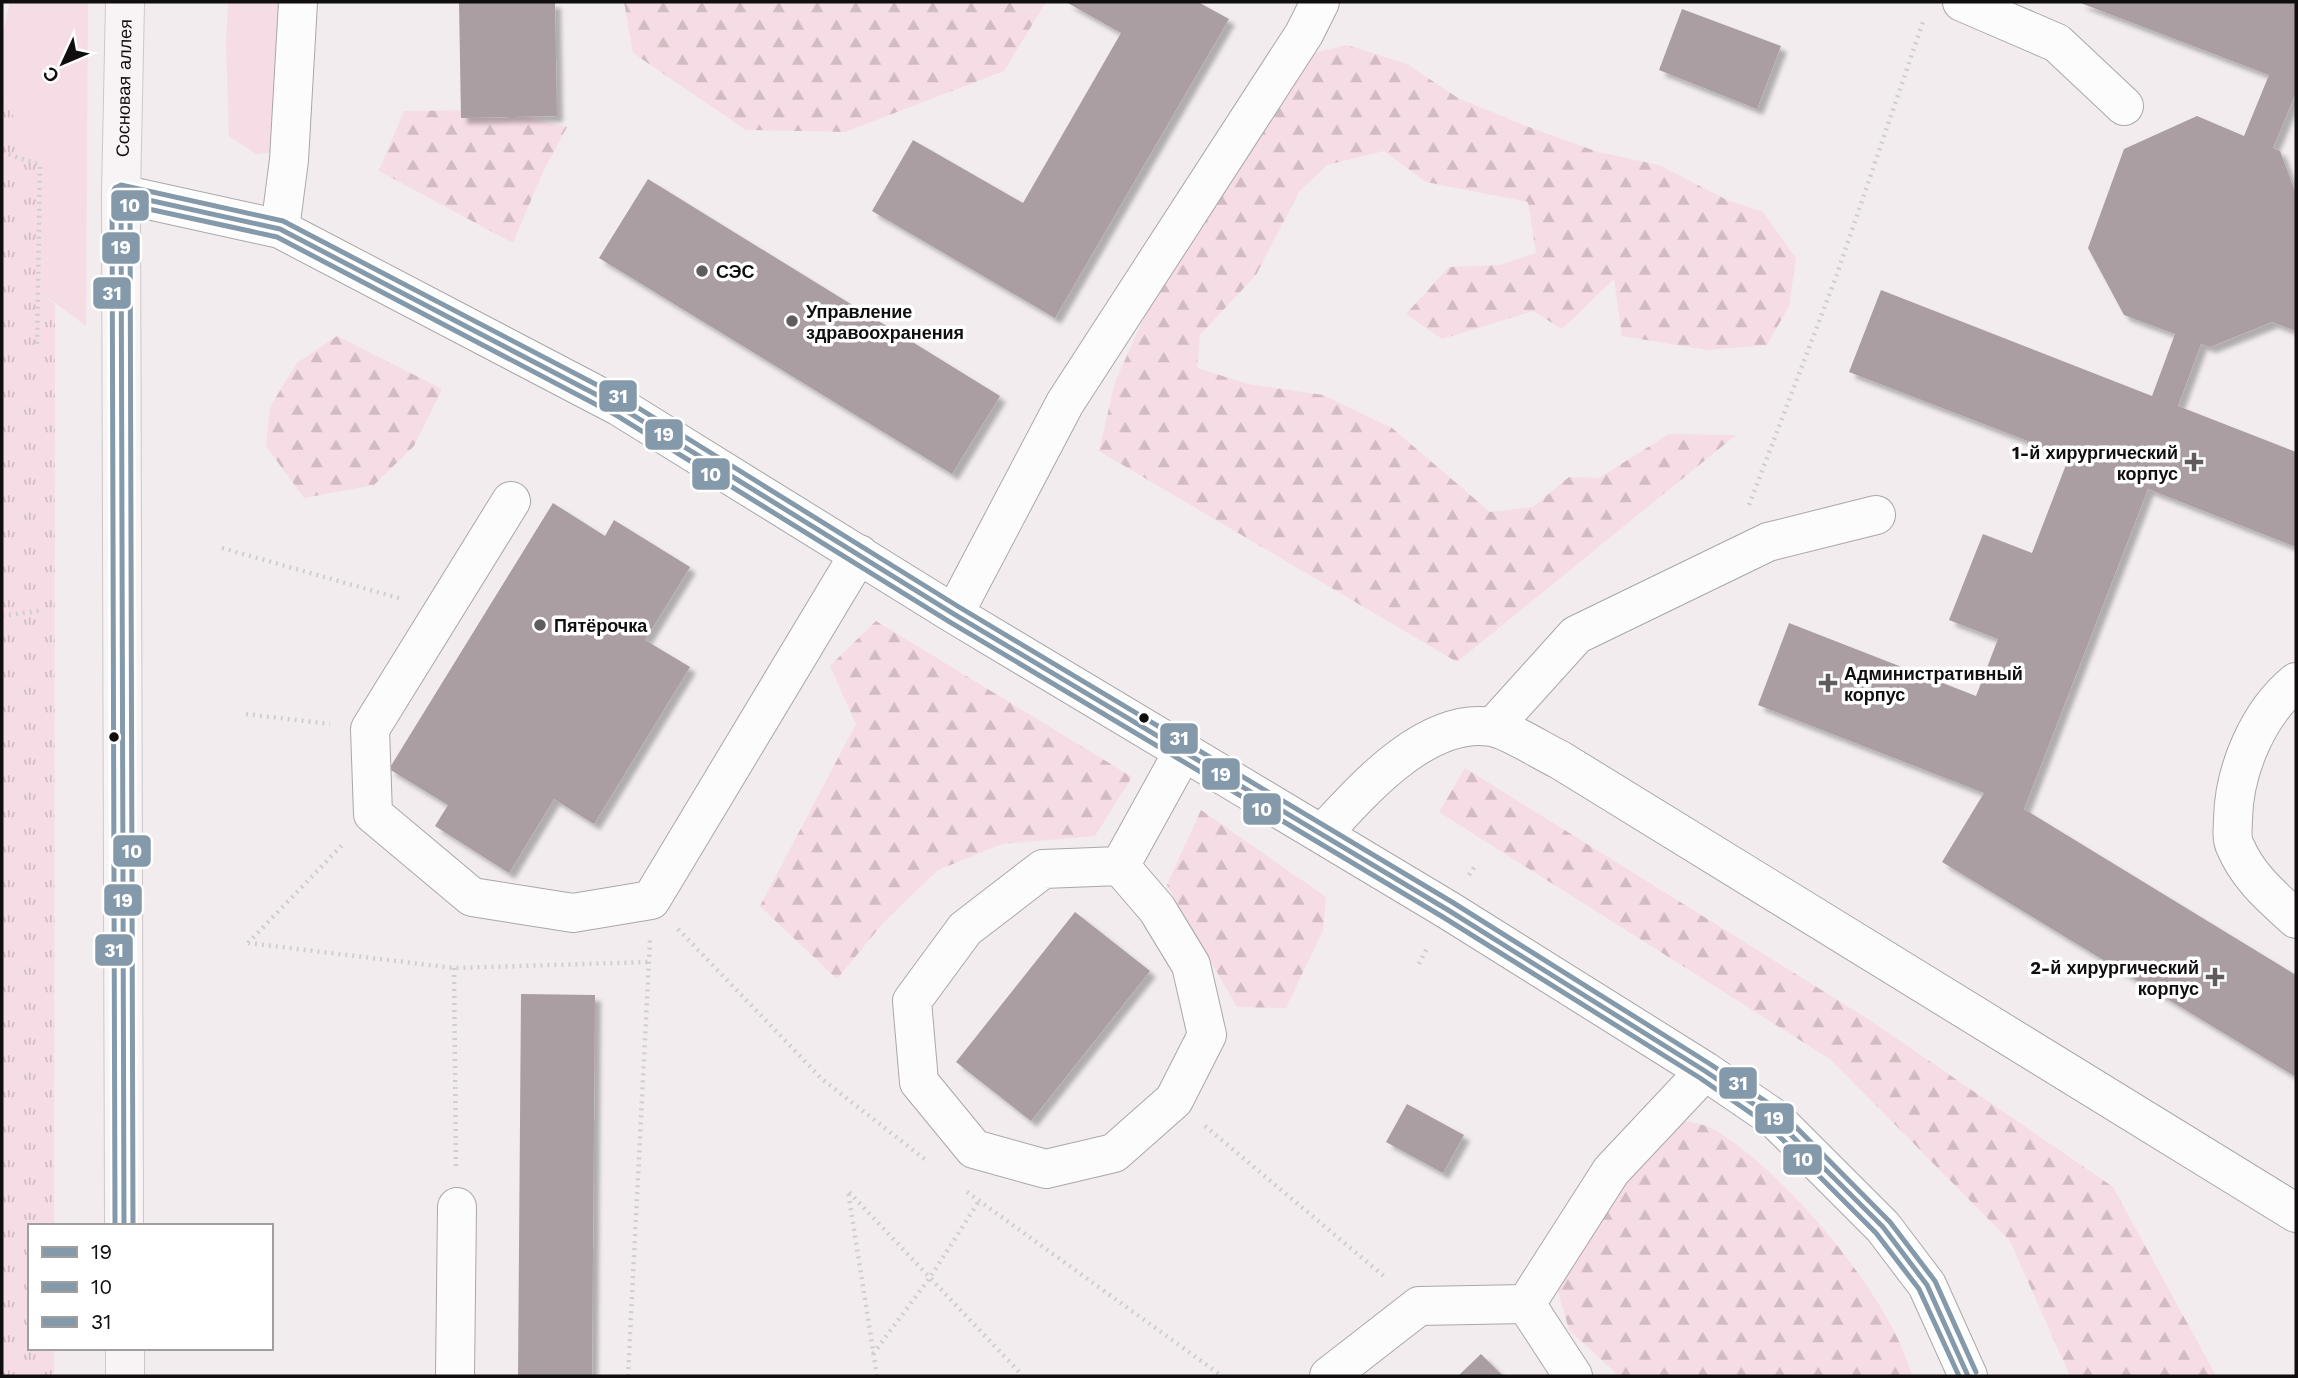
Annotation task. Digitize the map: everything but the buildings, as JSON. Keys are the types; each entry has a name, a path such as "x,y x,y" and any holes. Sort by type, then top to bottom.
{"main road":[{"name":"Сосновая аллея","path":"124,1224 121,194 125,2"},
{"path":"125,1350 125,1376"}],"street":[{"path":"280,229 289,160 298,2"},
{"path":"1962,2 2057,43 2124,106"},
{"path":"954,614 1065,403 1304,34 1317,3"},
{"path":"121,194 280,229 620,407 954,614 1184,750 1705,1070 1773,1118 1883,1227 1927,1285 1968,1376"},
{"path":"511,501 370,729 373,814 472,897 573,913 651,901 859,554"},
{"path":"1493,727 1576,635 1768,541 1876,515"},
{"path":"2296,682 2283,693 2260,724 2245,762 2233,799 2233,843 2253,880 2296,919"},
{"path":"1322,834 1394,762 1450,729 1493,727 1560,760 2296,1213"},
{"path":"1120,866 1184,750"},
{"path":"1120,866 1157,909 1191,965 1207,1035 1174,1100 1114,1153 1046,1169 974,1149 919,1082 912,1002 965,929 1043,869 1120,866"},
{"path":"1526,1304 1611,1171 1705,1070"},
{"path":"455,1376 457,1207"},
{"path":"1329,1376 1419,1306 1526,1304"},
{"path":"1526,1304 1573,1376"}],"path":[{"path":"1728,561 1836,276 1925,15"},
{"path":"2,152 40,165 37,345"},
{"path":"222,548 443,611"},
{"path":"2,616 43,610"},
{"path":"246,713 370,729"},
{"path":"373,814 248,943 454,968 649,962"},
{"path":"628,1376 651,901"},
{"path":"454,968 457,1207"},
{"path":"1174,1100 1419,1306"},
{"path":"873,1355 931,1276 979,1201 1014,1160"},
{"path":"877,1376 848,1191 1023,1376"}],"green space":[{"path":"10,2 88,2 86,326 35,288 40,165 2,95 2,37"},
{"path":"228,2 300,2 281,151 256,154 229,136 226,44"},
{"path":"624,2 1046,2 1004,71 845,132 746,130 633,53"},
{"path":"1347,45 1407,64 1458,98 1526,126 1598,152 1659,165 1727,200 1763,212 1796,258 1789,306 1767,345 1707,350 1622,336 1614,279 1562,329 1533,311 1442,339 1406,314 1449,267 1500,265 1536,253 1528,202 1426,182 1384,151 1327,165 1299,192 1256,275 1200,335 1197,368 1248,384 1323,395 1392,428 1490,512 1533,507 1569,477 1599,478 1669,434 1736,435 1457,662 1099,451 1115,382 1149,307 1290,59"},
{"path":"2,95 40,165 35,287 55,304 54,1224 28,1224 28,1350 54,1350 54,1376 2,1376"},
{"path":"498,110 567,127 542,174 513,243 379,171 404,111"},
{"path":"337,336 442,389 414,446 374,485 304,498 266,446 270,407 297,363"},
{"path":"876,621 1132,777 1095,836 1002,844 938,870 883,923 837,979 760,906 856,724 830,666"},
{"path":"1465,768 1871,1021 2113,1187 2216,1376 2070,1376 2010,1241 1830,1059 1439,812"},
{"path":"1201,810 1326,897 1323,930 1286,1008 1237,1007 1167,885"},
{"path":"1666,1118 1713,1129 1741,1148 1801,1204 1859,1274 1901,1345 1912,1376 1619,1376 1569,1330 1552,1269"}],"transit line":[{"name":"31","path":"115,1224 112,194 115,188 121,185 283,221 624,399 959,607 1452,902 1710,1064 1780,1111 1890,1222 1935,1281 1976,1372"},
{"name":"19","path":"124,1224 121,194 280,229 620,407 954,614 1448,910 1705,1071 1774,1118 1883,1227 1927,1285 1968,1376"},
{"name":"10","path":"133,1224 130,205 277,237 616,415 950,622 1443,917 1700,1078 1768,1125 1876,1233 1919,1289 1959,1376"}],"place":[{"name":"СЭС","path":"702,271"},
{"name":"Управление здравоохранения","path":"792,321"},
{"name":"1-й хирургический корпус","path":"2194,462"},
{"name":"Пятёрочка","path":"540,625"},
{"name":"Административный корпус","path":"1828,683"},
{"name":"2-й хирургический корпус","path":"2215,977"}]}
